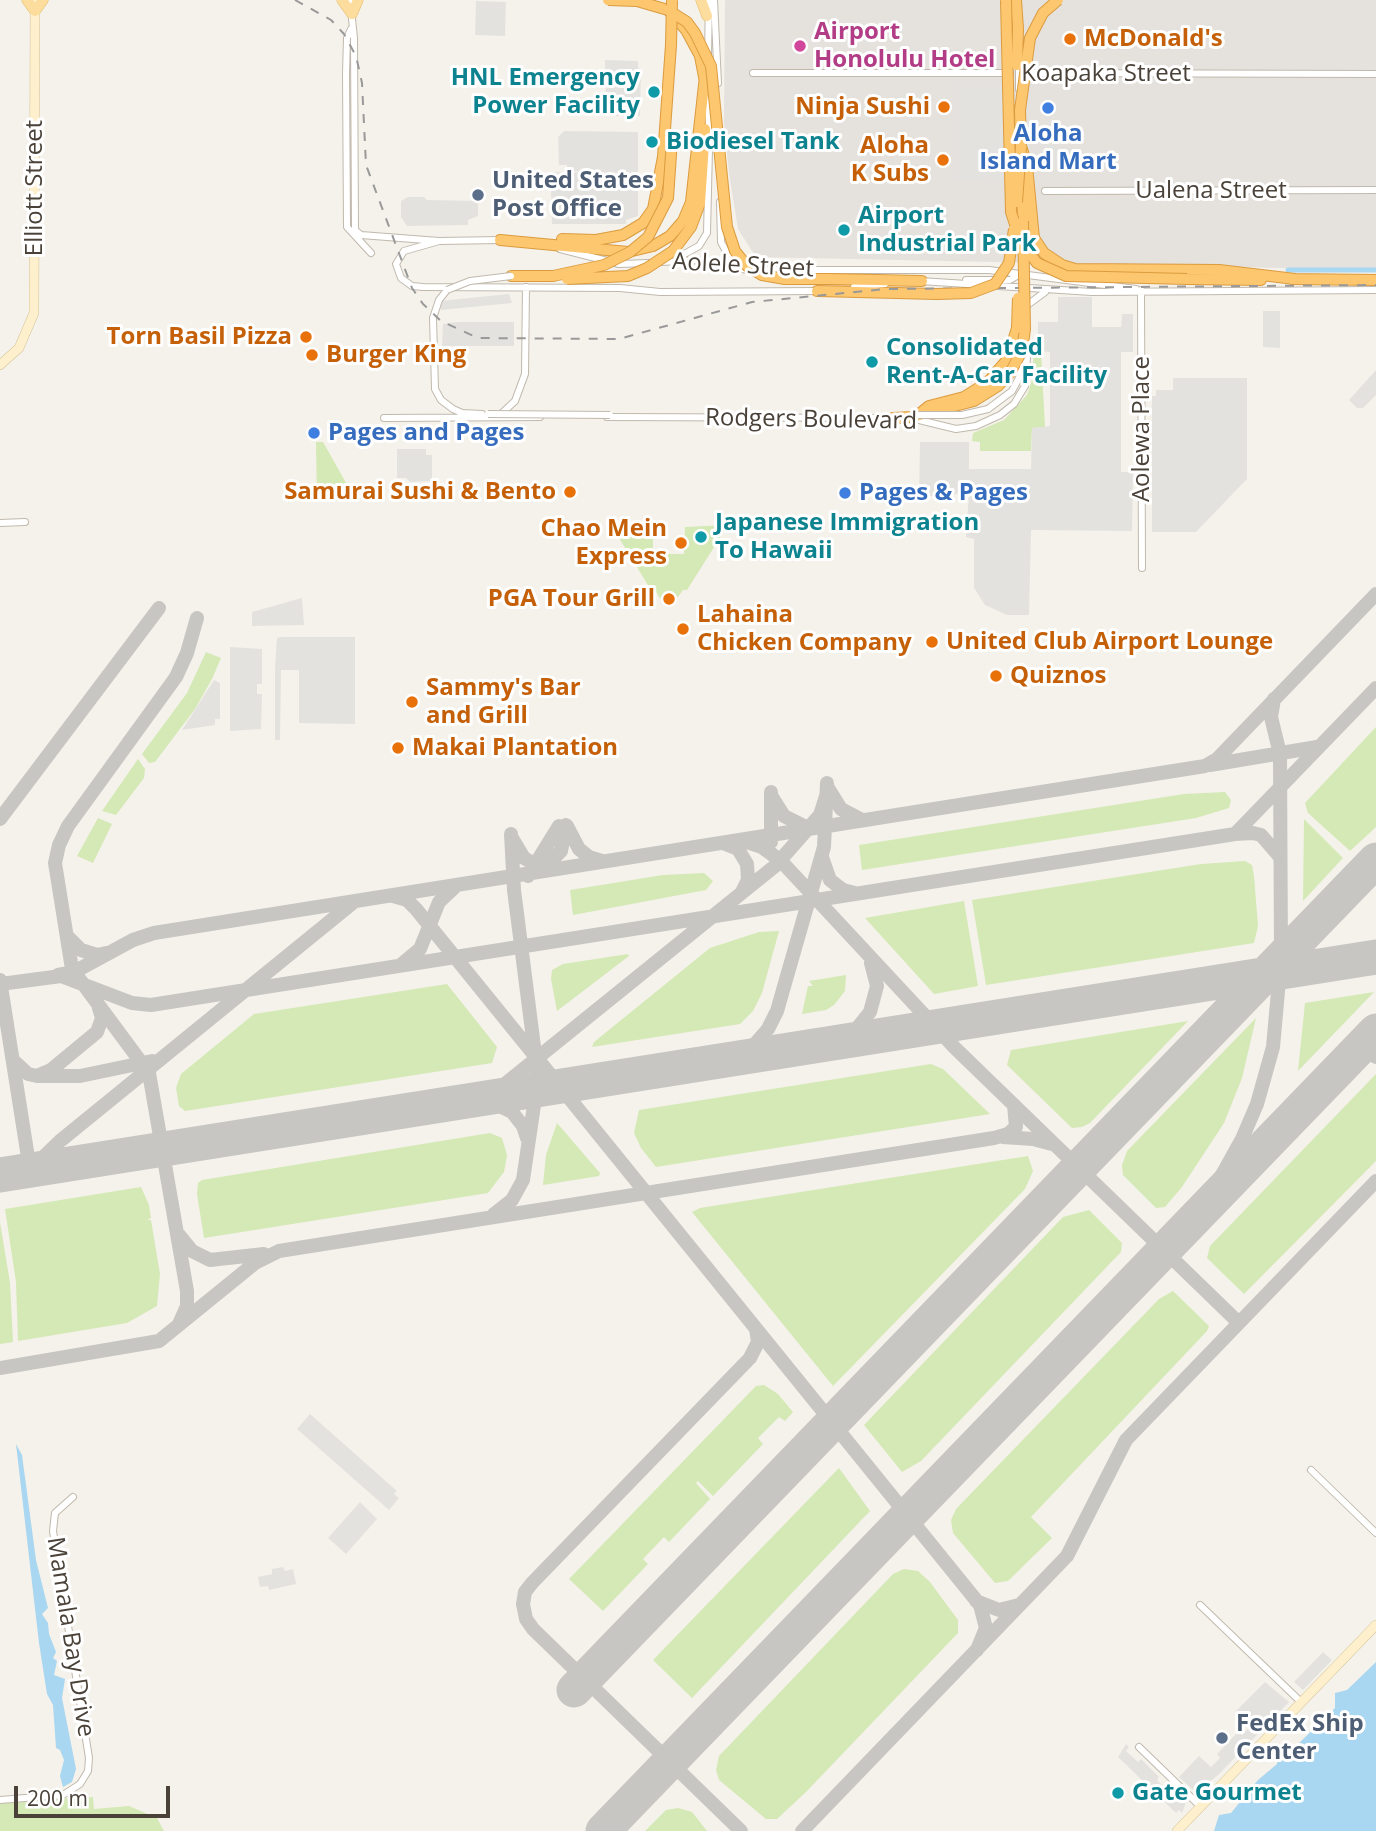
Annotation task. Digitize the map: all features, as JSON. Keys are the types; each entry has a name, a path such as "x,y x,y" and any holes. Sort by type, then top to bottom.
{"highway":[{"path":"1006,0 1011,212 1016,233 1026,251 1044,267 1071,278 1187,274"},
{"path":"894,418 961,405 998,386 1016,364 1023,344 1019,0"},
{"path":"1020,110 1030,38 1043,13 1058,0"},
{"path":"608,4 670,5 695,33 711,66 727,227 735,251 747,266 762,275 785,279 922,281"},
{"path":"553,276 591,270 616,260 648,237 661,217 671,179 670,5"},
{"path":"511,276 603,280 628,276 659,262 680,243 695,220 703,193 705,76 695,44 670,5"},
{"path":"500,240 605,239 632,231 648,216 657,201 661,181 671,45"},
{"path":"500,240 628,252 653,246 676,229 691,202 705,76"},
{"path":"1021,148 1027,166 1032,232 1040,248 1055,262 1075,269 1376,280"},
{"path":"817,291 937,294 984,290 995,284 1007,269 1011,257 1021,148"},
{"path":"918,415 929,406 981,388 1007,360 1017,328 1021,221"}],"main road":[{"path":"27,0 35,5 43,0"},
{"path":"342,0 352,14"},
{"path":"352,14 358,0"},
{"path":"608,4 615,0"},
{"path":"701,0 707,16"}],"street":[{"path":"350,0 354,38 347,227 371,253"},
{"path":"668,261 699,246 708,230 707,16 713,3 720,0"},
{"name":"Rodgers Boulevard","path":"384,418 894,418 925,421 956,429 993,419 1014,404 1025,386 1027,359 1022,348 1019,0"},
{"path":"713,3 720,236 728,255 747,270"},
{"name":"Elliott Street","path":"0,365 19,348 34,313 35,5"},
{"name":"Koapaka Street","path":"752,73 1376,74"},
{"path":"350,97 354,212"},
{"name":"Ualena Street","path":"1045,191 1376,190"},
{"path":"347,208 354,212"},
{"name":"Aolele Street","path":"354,212 354,226 361,235 439,241 500,240 556,248 620,264 702,260 747,270 989,270 1142,290"},
{"path":"989,270 1007,257 1009,243 1021,221"},
{"name":"Aolele Street","path":"439,241 404,251 396,264 401,278 415,287 759,292 817,291 922,281 957,281 1047,291 1376,290"},
{"path":"759,292 774,284 780,270"},
{"path":"957,281 976,278 1010,280 1022,273"},
{"path":"511,276 459,284 447,290 435,307 435,388 441,400 462,413 962,415 988,409 1006,398 1017,384 1022,348"},
{"path":"495,417 507,410 518,396 526,364 526,287"},
{"name":"Aolewa Place","path":"1142,290 1142,568"},
{"path":"1022,315 1034,297 1047,291"},
{"path":"0,523 24,522"},
{"path":"1311,1470 1376,1533"},
{"name":"Mamala Bay Drive","path":"0,1800 63,1795 80,1784 88,1771 89,1758 53,1531 58,1509 73,1497"},
{"path":"1200,1605 1303,1704"},
{"path":"1177,1831 1203,1808 1376,1625"},
{"path":"1303,1704 1376,1633"},
{"path":"1139,1747 1203,1808"},
{"path":"1185,1831 1203,1808"}],"shaded area":[{"path":"725,0 1376,0 1376,270 756,257 738,229 729,173 724,123"},
{"path":"476,1 506,2 505,36 475,35"},
{"path":"605,60 638,61 638,68 641,69 640,116 606,116"},
{"path":"954,81 1007,81 1006,182 953,181"},
{"path":"564,131 638,132 638,216 626,220 626,224 552,224 551,190 545,189 549,172 611,173 567,171 567,165 559,165 558,137"},
{"path":"1034,138 1057,138 1057,168 1035,168"},
{"path":"408,197 478,201 478,216 468,220 468,225 407,226 401,217 401,201"},
{"path":"509,294 512,303 441,310 440,301"},
{"path":"1058,297 1092,297 1092,327 1121,327 1122,314 1133,314 1133,352 1121,352 1121,472 1133,472 1132,531 1031,530 1029,615 1007,615 985,605 974,588 974,539 966,537 969,493 919,497 920,442 969,442 969,469 1031,469 1032,428 1050,426 1050,352 1038,351 1038,322 1058,322"},
{"path":"1263,311 1280,311 1280,348 1263,347"},
{"path":"514,322 514,346 442,346 443,324"},
{"path":"1376,370 1376,395 1363,408 1357,408 1349,400"},
{"path":"1173,378 1247,378 1247,479 1196,532 1152,532 1152,396 1156,396 1156,390 1173,390"},
{"path":"397,449 426,449 426,455 432,455 432,481 410,482 406,478 397,478"},
{"path":"302,598 304,625 252,626 252,612"},
{"path":"355,637 355,724 299,723 299,670 281,670 280,740 275,740 275,668 277,638"},
{"path":"230,647 262,649 262,684 257,684 257,694 262,694 261,729 230,731"},
{"path":"214,680 220,683 220,719 215,719 215,725 182,730"},
{"path":"310,1414 397,1491 394,1494 399,1498 389,1510 297,1429"},
{"path":"360,1502 377,1519 346,1554 328,1538"},
{"path":"283,1567 285,1571 293,1569 296,1584 269,1590 268,1586 260,1587 258,1577 272,1574 272,1569"},
{"path":"1323,1652 1332,1660 1303,1690 1294,1682"},
{"path":"1265,1682 1289,1702 1218,1775 1201,1789 1197,1786 1193,1790 1179,1777 1199,1756 1211,1767 1220,1758 1217,1754 1238,1732 1242,1735 1250,1727 1235,1712"},
{"path":"1126,1744 1129,1747 1126,1751 1138,1762 1141,1759 1159,1777 1157,1780 1163,1786 1166,1783 1186,1802 1182,1813 1179,1810 1176,1813 1118,1757"}],"green space":[{"path":"1034,349 1041,351 1045,427 1032,428 1031,451 980,451 980,442 972,441 973,433 1004,420 1027,395 1032,380"},
{"path":"316,442 323,442 354,497 351,501 317,501"},
{"path":"611,525 653,527 653,554 684,554 685,527 728,525 687,590 683,590 678,597 660,598 655,590 651,590"},
{"path":"206,652 221,658 212,679 195,709 155,762 149,763 142,754 187,693"},
{"path":"1376,727 1376,827 1350,851 1308,813 1305,803"},
{"path":"138,759 145,769 144,778 116,815 102,811"},
{"path":"1225,792 1231,800 1229,808 1196,818 862,870 859,845 1184,794"},
{"path":"98,818 112,824 93,863 77,856"},
{"path":"1304,819 1343,858 1303,901"},
{"path":"1245,861 1252,865 1254,876 1258,926 1254,943 986,985 972,900 1201,864"},
{"path":"704,873 713,881 706,890 573,915 570,890 663,875"},
{"path":"964,901 978,986 934,994 865,918"},
{"path":"779,931 762,993 753,1011 740,1024 592,1047 594,1042 710,948 759,932"},
{"path":"628,954 629,956 557,1011 552,970 563,964"},
{"path":"846,975 845,991 834,1005 826,1010 802,1014 808,986 813,986 809,981"},
{"path":"447,984 497,1047 492,1063 185,1111 179,1106 176,1088 181,1074 254,1014"},
{"path":"1374,992 1298,1071 1305,1003"},
{"path":"1256,1018 1242,1078 1224,1123 1182,1187 1165,1207 1156,1208 1123,1175 1122,1165 1127,1151"},
{"path":"1188,1021 1090,1123 1082,1127 1072,1128 1007,1065 1011,1050"},
{"path":"931,1064 943,1069 990,1114 656,1167 641,1148 634,1133 639,1110"},
{"path":"1376,1074 1376,1161 1244,1294 1207,1258 1210,1246"},
{"path":"557,1123 600,1173 599,1176 543,1185 546,1155"},
{"path":"490,1133 502,1138 507,1155 504,1172 488,1193 204,1238 197,1194 198,1183 202,1180"},
{"path":"1028,1156 1033,1171 1025,1189 833,1386 692,1212 700,1208"},
{"path":"141,1187 149,1205 151,1218 147,1220 151,1220 160,1274 157,1306 127,1323 18,1341 16,1282 5,1209"},
{"path":"1089,1210 1122,1243 1121,1252 921,1461 902,1472 864,1425 1063,1217"},
{"path":"0,1222 10,1283 13,1342 0,1344"},
{"path":"1173,1291 1209,1326 1207,1331 1031,1517 1052,1538 1008,1581 995,1583 953,1533 951,1520 956,1509 1159,1299"},
{"path":"764,1385 778,1394 793,1412 785,1421 779,1417 758,1438 763,1444 713,1496 698,1481 696,1483 710,1499 669,1542 664,1537 643,1559 648,1564 603,1611 569,1579 756,1386"},
{"path":"839,1468 870,1511 692,1698 653,1660"},
{"path":"904,1569 918,1571 930,1582 958,1620 958,1633 806,1792 777,1819 766,1819 719,1780 716,1770 719,1756 893,1574"},
{"path":"93,1797 94,1809 129,1806 157,1818 164,1831 0,1831 0,1802"},
{"path":"678,1808 692,1812 707,1831 645,1831 666,1810"}],"water":[{"path":"16,1444 22,1455 36,1560 48,1608 42,1614 48,1623 56,1652 53,1658 57,1661 54,1675 65,1679 62,1698 76,1769 72,1782 63,1787 60,1776 64,1760 60,1750 56,1748 53,1705 47,1694 39,1643"},
{"path":"1376,1662 1376,1831 1214,1831 1219,1815 1231,1813 1258,1780 1277,1764 1278,1749 1293,1749 1335,1708 1335,1693 1347,1690"}],"waterway":[{"path":"1288,270 1376,270"}],"taxiway":[{"path":"58,975 74,972 133,940 154,933 1205,766 1217,759 1376,594"},
{"path":"0,819 159,608"},
{"path":"179,1324 187,1306 187,1291 149,1073 72,969 55,863 59,845 68,826 176,677 187,653 197,618"},
{"path":"0,984 61,976 132,1003 151,1005 1235,834 1376,688"},
{"path":"1175,1240 1217,1184 1242,1139 1257,1104 1273,1047 1281,958 1280,754 1271,717 1274,699"},
{"path":"1210,765 1317,747"},
{"path":"713,1062 754,1045 768,1029 777,1011 824,847 827,783"},
{"path":"828,788 841,809 862,820"},
{"path":"771,792 771,842"},
{"path":"465,1101 488,1095 505,1084 775,866 820,815 826,796"},
{"path":"772,797 784,816 808,828"},
{"path":"542,870 561,851 566,825"},
{"path":"528,876 559,826"},
{"path":"567,826 579,849 589,857 602,861"},
{"path":"493,1215 512,1200 523,1180 538,1078 514,890 511,834"},
{"path":"1235,834 1261,835 1280,857"},
{"path":"512,838 524,858 543,869"},
{"path":"744,841 762,847 781,861 955,1048 1239,1323"},
{"path":"723,843 738,849 747,864 748,880 742,892"},
{"path":"822,857 830,880 843,890 855,893"},
{"path":"402,964 420,949 439,902 456,886"},
{"path":"393,896 407,900 416,909 980,1605 986,1628 977,1650"},
{"path":"30,1170 60,1141 355,901"},
{"path":"67,936 81,950 97,955 106,953"},
{"path":"827,1044 854,1032 870,1012 877,986 871,963"},
{"path":"0,980 30,1170"},
{"path":"13,1060 28,1074 37,1076 51,1070 97,1032 102,1018 99,1008"},
{"path":"1360,1048 1376,1057"},
{"path":"40,1076 80,1076 152,1061"},
{"path":"474,1102 497,1105 512,1112 523,1126 527,1138"},
{"path":"0,1368 159,1341 255,1263 279,1251 994,1138 1008,1134 1016,1127 1014,1105"},
{"path":"1003,1137 1033,1139 1052,1144"},
{"path":"802,1831 1067,1556 1126,1440 1376,1181"},
{"path":"179,1235 192,1251 210,1260 264,1254"},
{"path":"741,1831 533,1629 526,1619 523,1604 525,1592 532,1583 750,1358 758,1342 756,1329"},
{"path":"976,1601 999,1610 1019,1605"}],"runway":[{"path":"574,1690 1376,860"},
{"path":"0,1175 1376,957"},
{"path":"603,1831 1376,1031"}],"railway":[{"path":"295,0 331,20 344,34 356,56 362,83 366,165 412,288 423,304 441,321 478,338 619,339 752,302 886,289 1376,285"}],"place":[{"name":"McDonald's","path":"1070,39"},
{"name":"Airport Honolulu Hotel","path":"800,46"},
{"name":"HNL Emergency Power Facility","path":"654,92"},
{"name":"Ninja Sushi","path":"944,107"},
{"name":"Aloha Island Mart","path":"1048,108"},
{"name":"Biodiesel Tank","path":"652,142"},
{"name":"Aloha K Subs","path":"943,160"},
{"name":"United States Post Office","path":"478,195"},
{"name":"Airport Industrial Park","path":"844,230"},
{"name":"Torn Basil Pizza","path":"306,337"},
{"name":"Burger King","path":"312,355"},
{"name":"Consolidated Rent-A-Car Facility","path":"872,362"},
{"name":"Pages and Pages","path":"314,433"},
{"name":"Samurai Sushi & Bento","path":"570,492"},
{"name":"Pages & Pages","path":"845,493"},
{"name":"Japanese Immigration To Hawaii","path":"701,537"},
{"name":"Chao Mein Express","path":"681,543"},
{"name":"PGA Tour Grill","path":"669,599"},
{"name":"Lahaina Chicken Company","path":"683,629"},
{"name":"United Club Airport Lounge","path":"932,642"},
{"name":"Quiznos","path":"996,676"},
{"name":"Sammy's Bar and Grill","path":"412,702"},
{"name":"Makai Plantation","path":"398,748"},
{"name":"FedEx Ship Center","path":"1222,1738"},
{"name":"Gate Gourmet","path":"1118,1793"}]}
